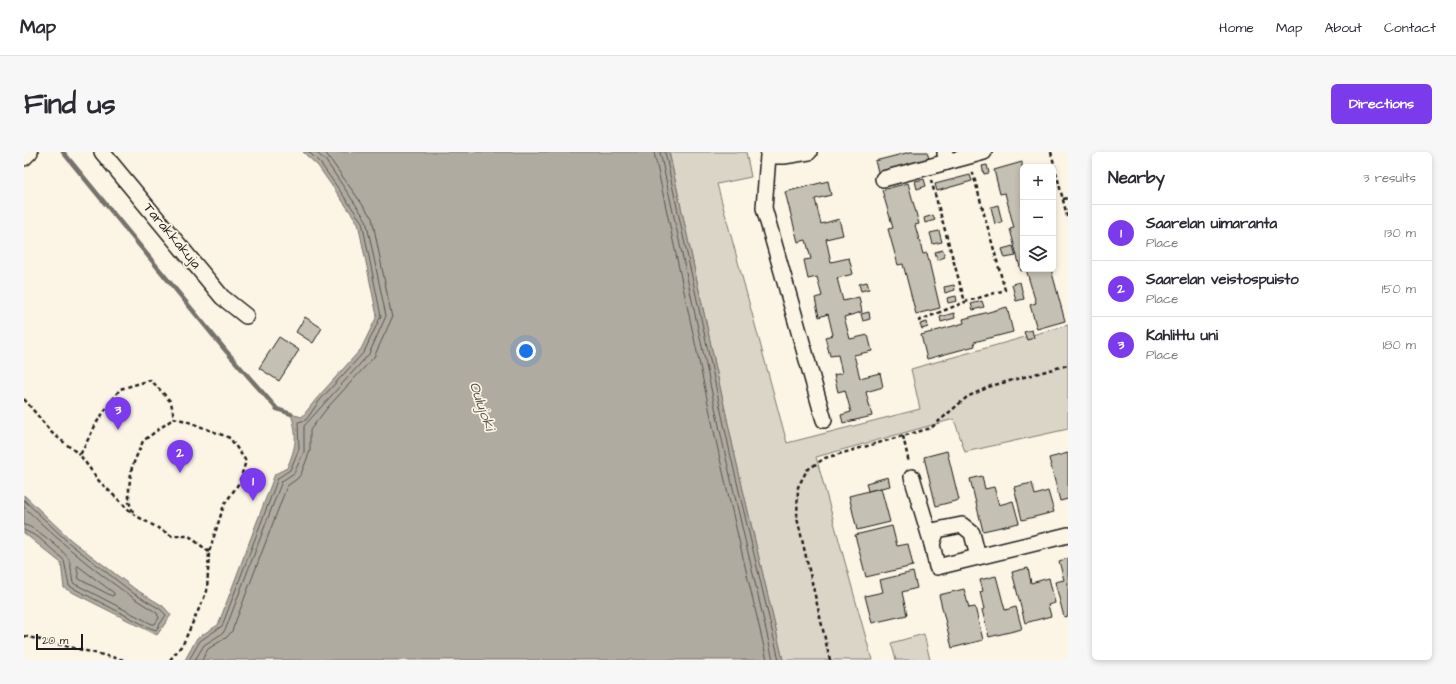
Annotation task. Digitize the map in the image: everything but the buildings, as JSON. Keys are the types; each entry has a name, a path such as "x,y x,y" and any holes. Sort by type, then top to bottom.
{"street":[{"path":"24,158 30,152"},
{"name":"Tarakkakuja","path":"102,152 222,297 246,316"},
{"path":"809,152 784,156 768,156 764,208 824,420"},
{"path":"883,179 927,167 946,157 968,156 984,152"},
{"path":"912,477 932,544 937,567 1068,535"},
{"path":"932,544 937,530 962,525 972,533 978,557"}],"path":[{"path":"1051,152 1068,220"},
{"path":"918,321 964,302 1005,290 968,156"},
{"path":"927,167 964,302"},
{"path":"1063,200 1068,198"},
{"path":"830,660 797,518 798,487 807,470 825,458 931,428 967,397 991,386 1068,365"},
{"path":"80,455 97,422 120,389 151,380 171,402 174,418"},
{"path":"24,399 52,434 80,455 99,481 134,514 172,536 190,536 209,552"},
{"path":"134,514 129,502 129,487 132,467 143,441 174,418"},
{"path":"170,660 183,644 207,591 209,552 224,505 239,483 246,461 230,438 186,421 174,418"},
{"path":"903,436 912,477"},
{"path":"24,636 124,660"}],"shaded area":[{"path":"669,152 746,152 751,177 717,184 787,443 920,409 911,369 1068,325 1068,429 965,452 954,419 816,457 872,660 783,660 735,456"},
{"path":"924,634 930,660 896,660 891,643"}],"water":[{"name":"Oulujoki","path":"303,152 669,152 735,456 783,660 185,660 197,638 218,625 275,474 287,468 295,441 295,429 291,414 302,417 361,349 377,316 358,223 318,166"},
{"path":"24,495 71,540 135,589 163,606 171,615 157,635 64,588 61,563 24,533"}],"waterway":[{"path":"63,152 226,351 277,409 291,414"}],"place":[{"name":"Kahlittu uni","path":"118,430"},
{"name":"Saarelan veistospuisto","path":"180,473"},
{"name":"Saarelan uimaranta","path":"253,501"}]}
